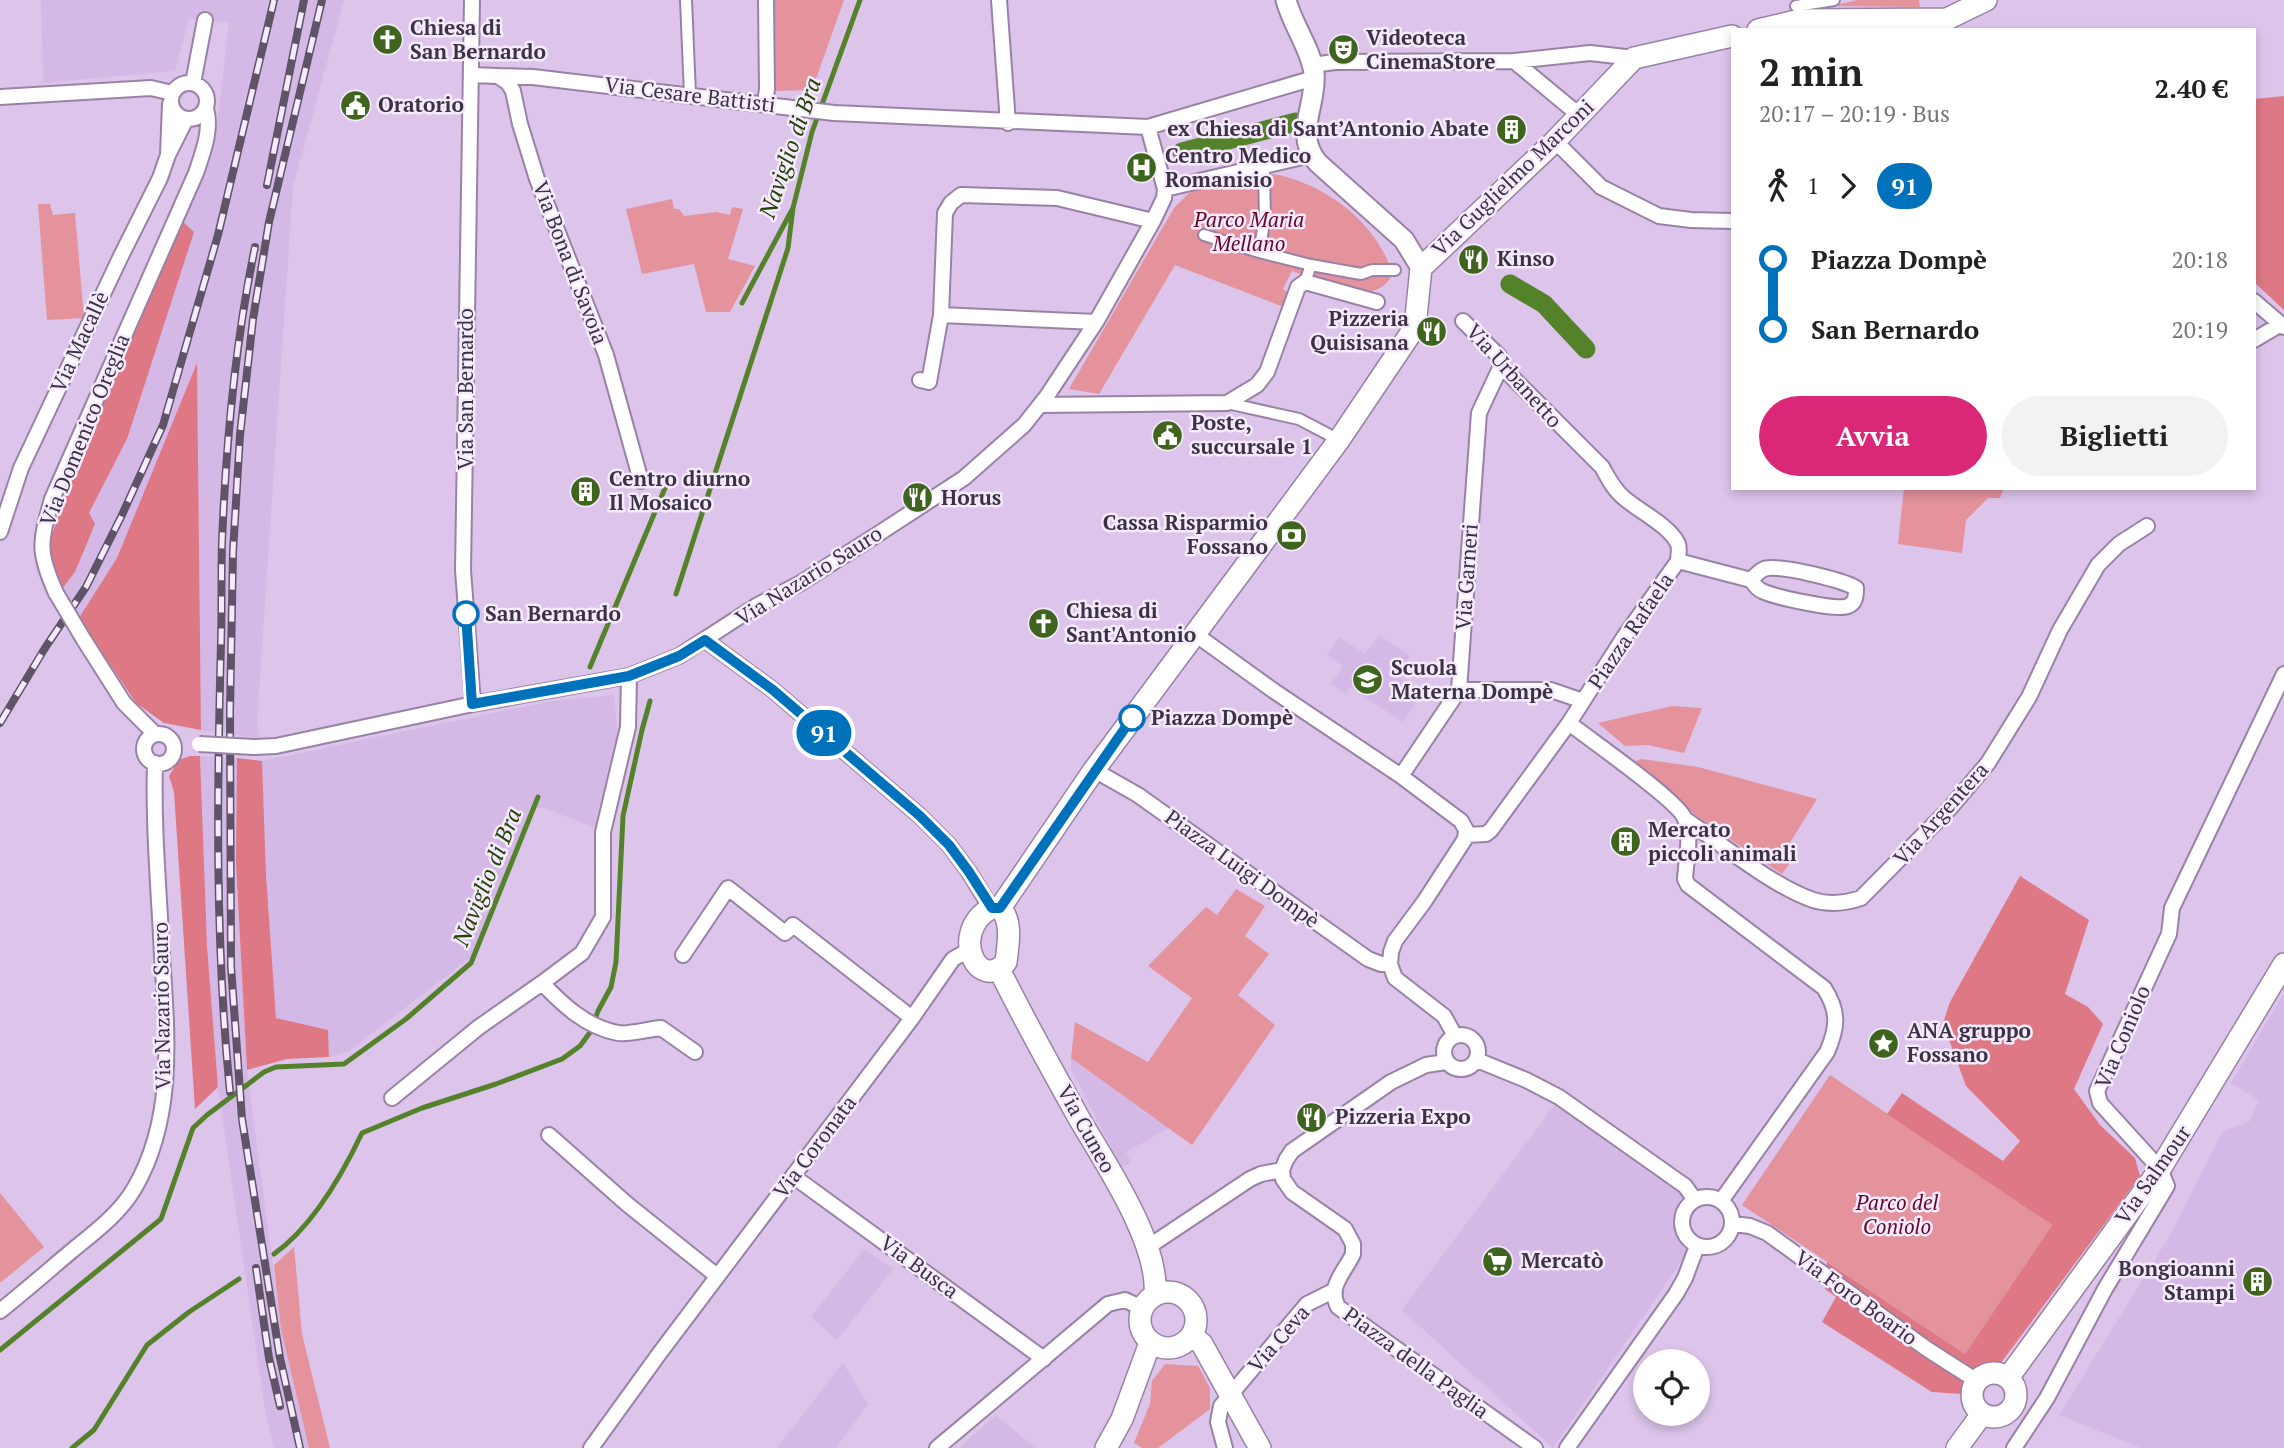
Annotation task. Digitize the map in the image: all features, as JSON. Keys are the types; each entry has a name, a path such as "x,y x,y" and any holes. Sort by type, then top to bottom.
{"main road":[{"path":"1766,28 1800,20 1947,19 1986,0"},
{"path":"1634,58 1731,36"},
{"name":"Via Guglielmo Marconi","path":"996,908 1094,770 1339,440 1415,327 1421,268 1555,141 1634,58"},
{"path":"996,908 1007,917 1006,962 999,969 983,968 971,957 971,937 978,919 996,908"},
{"name":"Via Salmour","path":"2008,1378 2161,1169 2284,964"},
{"name":"Via Cuneo","path":"999,969 1038,1045 1127,1202 1147,1247 1156,1283 1149,1301"},
{"path":"1174,1292 1190,1302 1197,1319 1192,1336 1178,1347 1168,1349 1150,1343 1140,1327 1149,1301 1174,1292"},
{"path":"1192,1336 1202,1344 1260,1448"},
{"path":"1106,1448 1122,1419 1150,1343"},
{"path":"1988,1374 2002,1374 2008,1378 2013,1383 2017,1398 2010,1411 1997,1417 1982,1414 1977,1410 1972,1399 1977,1381 1988,1374"},
{"path":"1957,1448 1982,1414"}],"street":[{"name":"Via San Bernardo","path":"472,0 463,570 472,704"},
{"path":"686,0 690,95"},
{"path":"765,103 766,0"},
{"path":"999,0 1008,123"},
{"path":"1286,0 1313,71 1306,134 1311,155 1404,240 1421,268"},
{"path":"1796,5 1835,0"},
{"path":"193,83 205,20"},
{"name":"Via Cesare Battisti","path":"498,76 533,77 827,112 1008,123 1147,127 1335,62 1514,61 1590,53 1634,58"},
{"path":"1514,61 1578,115"},
{"path":"471,75 498,76"},
{"name":"Via Bona di Savoia","path":"498,76 508,83 513,91 537,179 606,355 641,481"},
{"path":"0,97 151,88 171,98 176,114 186,120 196,118 206,108 204,90 193,83 181,84 171,98"},
{"name":"Via Macallè","path":"168,155 171,98"},
{"name":"Via Domenico Oreglia","path":"155,734 124,703 56,593 43,563 41,540 52,499 196,173 208,129 206,108"},
{"name":"Via Macallè","path":"0,532 21,468 186,120"},
{"path":"1147,127 1164,189 1311,155"},
{"path":"1555,141 1601,187 1659,216 1731,221"},
{"path":"1259,252 1265,218 1264,173"},
{"name":"Via Nazario Sauro","path":"173,744 276,746 472,704 629,676 679,656 756,606 810,577 964,478 1014,434 1040,405 1096,322 1153,221 1164,198 1164,189"},
{"path":"920,380 929,382 941,315 945,212 951,202 961,195 1057,198 1153,221"},
{"path":"1204,235 1311,265 1361,274 1372,270 1395,270"},
{"path":"1227,403 1257,385 1268,372 1298,286 1305,282 1311,265"},
{"path":"1305,282 1377,302"},
{"path":"2256,303 2282,325 2256,339"},
{"path":"941,315 1096,322"},
{"name":"Via Urbanetto","path":"1463,321 1499,356 1501,366 1565,432"},
{"name":"Via Garneri","path":"1401,776 1459,690 1479,413 1501,366"},
{"path":"1040,405 1227,403 1299,419 1339,440"},
{"name":"Piazza Rafaela","path":"1565,432 1602,467 1612,485 1623,497 1672,536 1679,546 1678,561 1583,701"},
{"name":"Via Argentera","path":"1569,723 1629,768 1685,819 1784,886 1814,901 1846,903 1861,898 1951,807 1988,763 2028,697 2060,630 2098,565 2119,544 2147,526"},
{"name":"Piazza Rafaela","path":"1678,561 1751,580 1759,591 1833,608 1846,607 1853,603 1856,596 1856,587 1844,581 1775,568 1761,569 1751,580"},
{"path":"1195,634 1401,776 1461,821 1466,835"},
{"path":"705,640 773,690 920,816 956,854 996,908"},
{"name":"Via Coniolo","path":"2161,1169 2100,1103 2097,1091 2169,934 2172,908 2284,674"},
{"path":"392,1098 480,1027 582,953 603,917 603,832 628,726 629,676"},
{"path":"1459,690 1551,690 1583,701 1492,830 1486,834 1466,835"},
{"path":"155,734 165,735 173,744 173,752 168,760 155,763 148,758 144,749 147,740 155,734"},
{"name":"Via Nazario Sauro","path":"0,1311 106,1222 134,1190 153,1145 166,1089 167,1069 153,806 155,763"},
{"name":"Piazza Luigi Dompè","path":"1094,770 1138,795 1368,959 1390,964"},
{"path":"1685,819 1688,839 1685,878 1688,886 1824,988 1833,1002 1836,1023 1835,1035 1827,1052 1721,1201"},
{"path":"1455,1036 1444,1016 1395,978 1390,964 1395,941 1424,902 1466,835"},
{"path":"683,955 727,888 785,933 793,925 912,1018"},
{"name":"Via Coronata","path":"591,1448 912,1018 953,959 969,950"},
{"path":"542,983 584,1020 620,1034 661,1028 695,1052"},
{"path":"1461,1034 1472,1038 1478,1048 1477,1060 1471,1067 1452,1067 1446,1062 1444,1046 1461,1034"},
{"path":"1477,1060 1559,1097 1685,1186 1695,1200"},
{"path":"1147,1247 1250,1179 1282,1170 1292,1151 1391,1082 1426,1065 1446,1062"},
{"path":"549,1135 627,1204 718,1276"},
{"path":"2014,1448 2047,1398 2105,1289 2167,1186 2161,1169"},
{"name":"Piazza della Paglia","path":"1282,1170 1283,1179 1292,1192 1345,1229 1349,1236 1353,1254 1333,1291 1338,1307 1535,1448"},
{"name":"Via Busca","path":"793,1176 1044,1359"},
{"path":"1708,1197 1721,1201 1730,1211 1733,1224 1731,1232 1720,1244 1713,1247 1697,1246 1685,1235 1681,1220 1684,1212 1695,1200 1708,1197"},
{"name":"Via Foro Boario","path":"1733,1224 1750,1226 1767,1233 1927,1349 1977,1381"},
{"path":"1567,1448 1676,1294 1697,1246"},
{"name":"Via Ceva","path":"1230,1394 1307,1304 1333,1291"},
{"path":"937,1448 1108,1304 1125,1300 1149,1301"},
{"path":"1225,1448 1218,1422 1221,1406 1230,1394"}],"shaded area":[{"path":"41,0 344,0 293,187 257,721 259,738 201,730 197,365 117,558 79,618 61,590 75,572 95,525 89,514 127,439 181,220 209,154 217,124 229,23 189,18 175,71 43,83"},
{"path":"2284,96 2284,310 2256,284 2256,99"},
{"path":"181,220 194,232 127,439 89,513 95,524 75,572 61,590 46,550 87,441"},
{"path":"197,363 201,730 164,723 136,703 79,618 117,558"},
{"name":"Scuola Materna Dompè","path":"1379,635 1410,656 1397,676 1422,693 1403,722 1350,687 1345,694 1331,684 1343,666 1327,655 1339,637 1365,654"},
{"path":"614,695 618,738 594,827 544,808 534,808 475,954 349,1051 329,1057 328,1030 276,1019 266,875 262,761 546,702"},
{"path":"200,756 237,758 236,863 247,1070 281,1329 309,1448 274,1448 265,1410 218,1087 207,946"},
{"path":"200,756 207,946 218,1087 195,1109 174,792 169,776 179,760"},
{"path":"237,758 262,761 266,875 276,1018 328,1030 329,1057 287,1059 247,1070 236,863"},
{"path":"2020,876 2089,920 2065,994 2088,1007 2103,1024 2074,1089 2100,1125 2135,1158 2140,1176 1977,1395 1932,1392 1822,1322 1836,1297 1825,1289 1827,1262 1965,1354 2052,1225 1887,1114 1902,1093 2003,1161 2020,1141 1966,1086 1943,1023 1950,1002"},
{"path":"2284,993 2284,1448 2141,1448 2059,1415 2169,1237 2223,1131 2249,1122 2259,1100 2231,1083"},
{"path":"1071,1058 1169,1128 1126,1152 1131,1162 1122,1168 1071,1069"},
{"path":"1556,1103 1680,1191 1689,1250 1553,1448 1402,1310"},
{"path":"864,1249 893,1269 837,1340 811,1317"},
{"path":"843,1363 868,1404 836,1448 777,1448"},
{"path":"996,1415 1035,1448 959,1448"}],"green space":[{"path":"772,0 844,0 812,90 773,91"},
{"path":"1858,0 1919,0 1920,7 1830,6"},
{"name":"Parco Maria Mellano","path":"1246,173 1279,175 1334,199 1350,211 1376,240 1393,275 1386,284 1376,290 1358,291 1292,271 1283,289 1290,295 1286,308 1175,265 1099,394 1069,389 1174,208 1189,193"},
{"path":"672,199 674,209 679,209 684,216 716,212 730,215 732,207 743,209 728,259 755,266 730,312 706,312 694,264 642,274 626,209"},
{"path":"38,204 50,204 53,215 75,213 84,318 47,320"},
{"path":"1904,490 2003,490 2000,498 1988,498 1966,520 1962,553 1898,544"},
{"path":"1672,706 1702,708 1684,753 1648,745 1625,746 1598,723"},
{"path":"1642,759 1698,767 1817,799 1783,854 1792,860 1782,874 1700,819 1635,761"},
{"path":"1236,889 1265,906 1245,936 1269,954 1238,995 1275,1025 1192,1145 1071,1058 1075,1022 1148,1062 1192,998 1148,966 1206,907 1217,915"},
{"name":"Parco del Coniolo","path":"1830,1075 2052,1225 1965,1354 1742,1205"},
{"path":"0,1193 44,1247 0,1283"},
{"path":"294,1247 302,1334 330,1448 309,1448 281,1329 274,1265"},
{"path":"1165,1364 1198,1366 1210,1388 1210,1409 1158,1448 1142,1448 1134,1443 1150,1404 1152,1381"}],"waterway":[{"name":"Naviglio di Bra","path":"742,303 793,208 812,132 860,0"},
{"path":"1182,152 1296,122"},
{"path":"676,594 788,248 793,208"},
{"path":"1510,284 1544,304 1586,349"},
{"name":"Naviglio di Bra","path":"590,667 665,488"},
{"path":"274,1254 301,1230 325,1199 362,1133 422,1108 562,1059 580,1046 591,1031 611,987 616,962 623,816 650,701"},
{"name":"Naviglio di Bra","path":"0,1350 161,1219 193,1128 207,1115 264,1072 276,1067 344,1064 406,1019 471,963 538,797"},
{"path":"72,1448 94,1430 147,1345 189,1312 239,1279"}],"railway":[{"path":"0,723 86,587 163,425 218,235 274,0"},
{"path":"267,185 304,0"},
{"path":"300,1448 280,1358 242,1119 231,966 230,711 233,552 240,435 253,319 269,222 322,0"},
{"path":"230,1092 218,867 222,542 232,393 255,247"},
{"path":"256,1268 269,1358 280,1406"}],"bus line":[{"name":"91","path":"466,614 472,704 629,676 679,656 705,640 773,690 920,816 949,845 992,908 1000,908 1132,718"}],"place":[{"name":"Chiesa di San Bernardo","path":"387,40"},
{"name":"Videoteca CinemaStore","path":"1343,50"},
{"name":"Oratorio","path":"355,105"},
{"name":"ex Chiesa di Sant’Antonio Abate","path":"1512,129"},
{"name":"Centro Medico Romanisio","path":"1142,168"},
{"name":"Kinso","path":"1474,259"},
{"name":"Pizzeria Quisisana","path":"1432,331"},
{"name":"Poste, succursale 1","path":"1168,435"},
{"name":"Centro diurno Il Mosaico","path":"586,491"},
{"name":"Horus","path":"918,498"},
{"name":"Cassa Risparmio Fossano","path":"1291,535"},
{"name":"San Bernardo","path":"466,614"},
{"name":"Chiesa di Sant'Antonio","path":"1043,623"},
{"name":"Scuola Materna Dompè","path":"1368,680"},
{"name":"Piazza Dompè","path":"1132,718"},
{"name":"Mercato piccoli animali","path":"1625,842"},
{"name":"ANA gruppo Fossano","path":"1884,1043"},
{"name":"Pizzeria Expo","path":"1312,1117"},
{"name":"Mercatò","path":"1498,1261"},
{"name":"Bongioanni Stampi","path":"2258,1281"}]}
